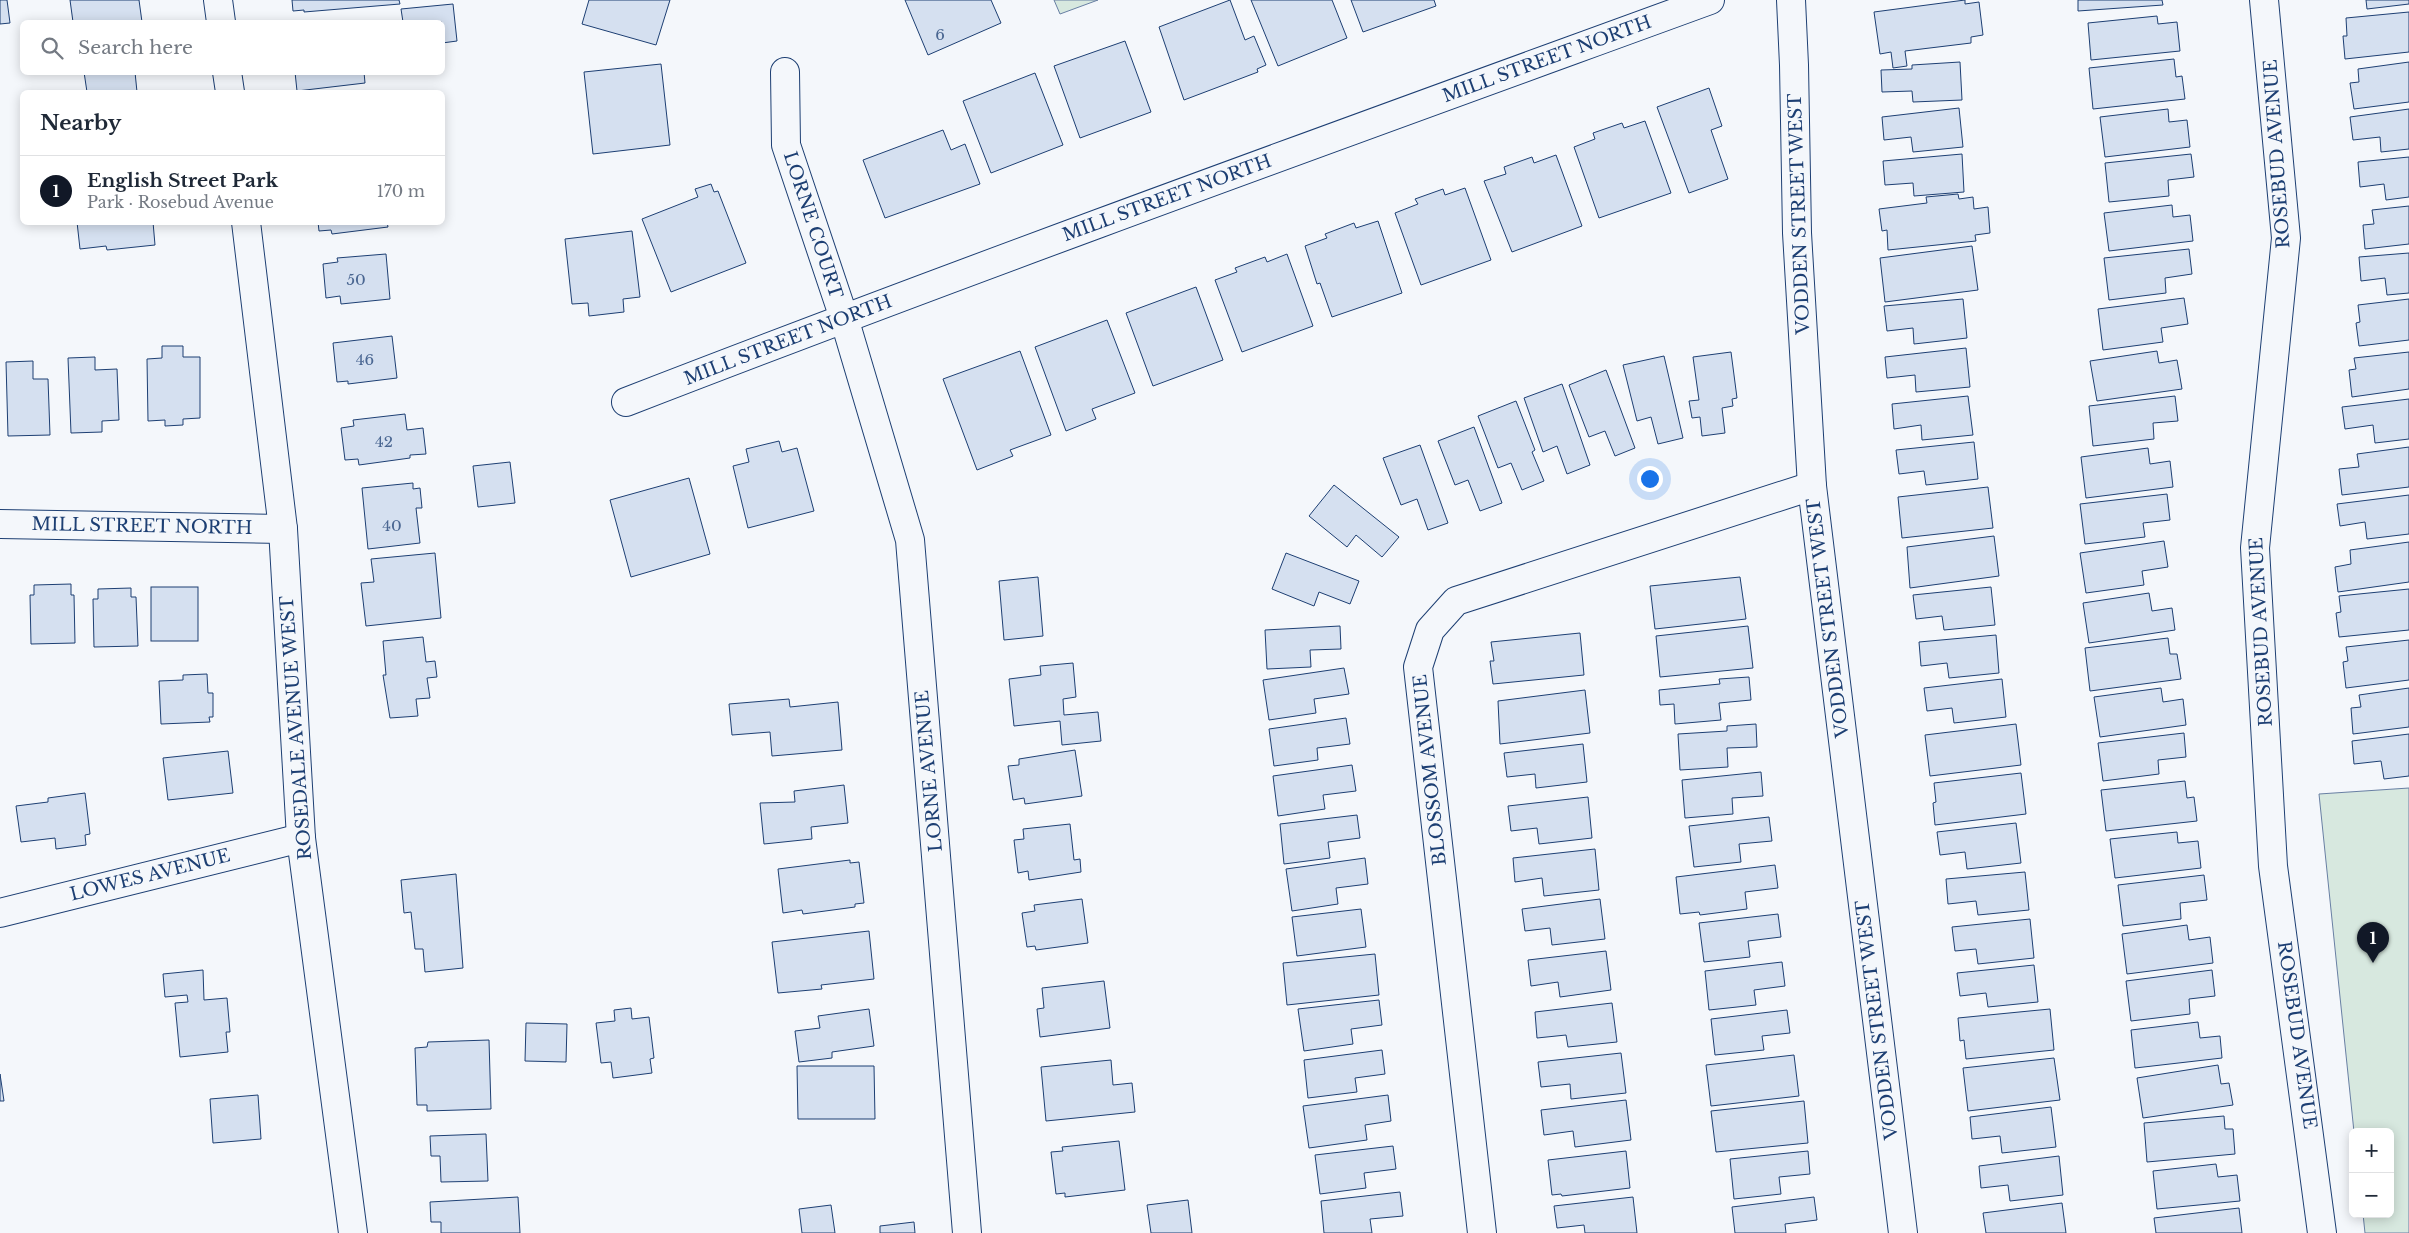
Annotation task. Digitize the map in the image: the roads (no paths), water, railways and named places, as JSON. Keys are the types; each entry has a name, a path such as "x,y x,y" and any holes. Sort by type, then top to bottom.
{"street":[{"path":"218,0 221,20"},
{"name":"MILL STREET NORTH","path":"626,402 844,318 1710,0"},
{"name":"VODDEN STREET WEST","path":"1791,0 1797,233 1812,486 1903,1233"},
{"name":"ROSEBUD AVENUE","path":"2264,0 2286,238 2255,548 2273,866 2322,1233"},
{"name":"LORNE COURT","path":"785,72 786,145 844,318"},
{"path":"227,75 230,90"},
{"name":"ROSEDALE AVENUE WEST","path":"246,225 283,529 301,838 353,1233"},
{"name":"LORNE AVENUE","path":"844,318 910,540 968,1233"},
{"name":"BLOSSOM AVENUE","path":"1482,1233 1418,667 1430,630 1456,601 1812,486"},
{"name":"MILL STREET NORTH","path":"0,524 283,529"},
{"name":"LOWES AVENUE","path":"0,913 301,838"}],"place":[{"name":"English Street Park","path":"2373,963"}]}
